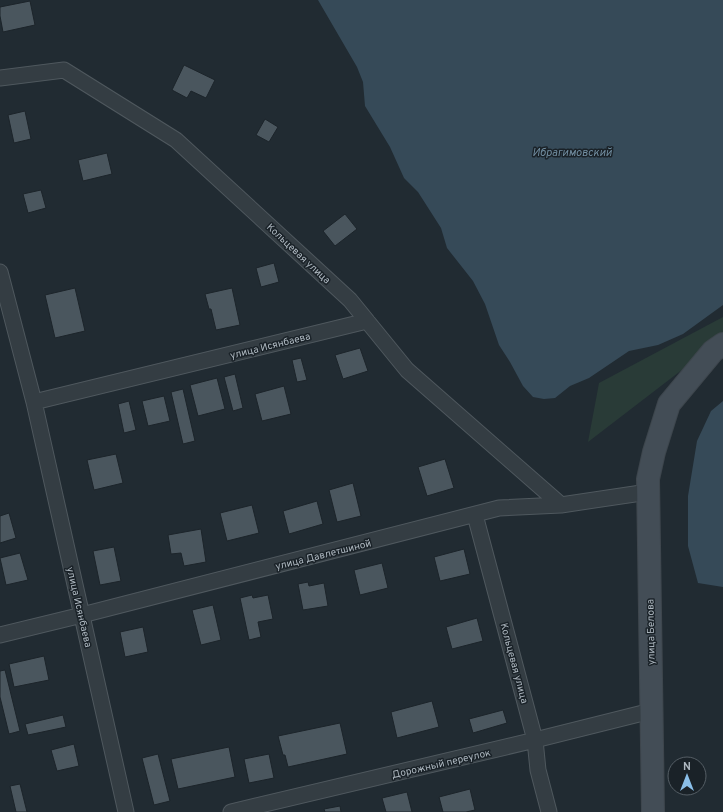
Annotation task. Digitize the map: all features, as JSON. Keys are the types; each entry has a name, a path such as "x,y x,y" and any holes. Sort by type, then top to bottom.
{"main road":[{"name":"улица Белова","path":"653,812 648,479 654,452 669,404 713,351 723,344"}],"street":[{"name":"Кольцевая улица","path":"0,78 64,70 176,140 350,300 407,370 561,505"},
{"name":"улица Исянбаева","path":"0,272 34,402 126,812"},
{"name":"улица Исянбаева","path":"34,402 367,321"},
{"name":"улица Давлетшиной","path":"0,635 82,616 499,508 561,505 648,492"},
{"name":"Кольцевая улица","path":"475,515 536,740 538,770 549,812"},
{"name":"Дорожный переулок","path":"231,812 536,740 651,711"}],"green space":[{"path":"723,317 723,343 700,356 588,442 599,383"}],"water":[{"name":"Ибрагимовский","path":"318,0 723,0 723,305 683,334 658,345 629,351 589,378 570,386 555,398 544,399 533,397 523,386 499,345 485,304 473,281 447,248 441,228 418,192 404,178 390,147 365,106 363,82 357,67"},
{"path":"723,401 723,587 698,583 688,546 688,496 697,441 711,411"}],"building":[{"path":"30,1 35,25 3,32 0,7"},
{"path":"184,65 215,80 206,98 191,91 187,98 172,90"},
{"path":"25,111 31,139 14,143 8,115"},
{"path":"265,119 278,127 269,142 256,135"},
{"path":"107,153 112,174 83,181 78,160"},
{"path":"41,190 46,208 28,213 23,194"},
{"path":"345,214 357,229 335,246 323,231"},
{"path":"274,263 279,282 261,287 256,268"},
{"path":"75,288 85,331 55,338 45,295"},
{"path":"232,288 240,325 216,330 211,309 209,309 205,294"},
{"path":"360,348 368,371 343,379 335,355"},
{"path":"301,358 307,380 297,382 292,360"},
{"path":"235,374 243,408 233,411 224,377"},
{"path":"217,378 225,409 198,416 190,385"},
{"path":"284,386 291,414 262,421 255,394"},
{"path":"183,389 195,441 183,444 171,392"},
{"path":"164,396 170,421 148,426 142,401"},
{"path":"129,401 136,430 124,433 118,404"},
{"path":"116,454 123,483 94,490 87,460"},
{"path":"445,459 454,488 427,496 418,467"},
{"path":"353,483 361,516 337,522 329,490"},
{"path":"317,501 323,524 289,534 283,511"},
{"path":"252,505 259,533 227,541 220,513"},
{"path":"9,513 16,538 0,543 0,516"},
{"path":"201,529 206,562 184,566 181,553 171,554 168,535"},
{"path":"114,547 121,581 100,585 93,551"},
{"path":"464,549 470,574 440,581 434,557"},
{"path":"20,553 28,580 6,585 0,558"},
{"path":"382,563 388,588 360,595 354,570"},
{"path":"308,582 309,586 324,583 328,606 303,610 298,584"},
{"path":"252,595 253,598 268,595 273,619 258,622 261,637 249,640 240,598"},
{"path":"213,605 221,640 201,645 192,610"},
{"path":"477,618 483,641 452,649 446,627"},
{"path":"143,627 148,652 125,657 120,632"},
{"path":"44,656 49,680 14,687 9,664"},
{"path":"5,670 20,731 9,734 0,697 0,671"},
{"path":"432,701 439,727 397,738 391,712"},
{"path":"503,710 507,723 473,733 469,719"},
{"path":"63,715 66,727 28,735 25,724"},
{"path":"340,723 347,754 288,767 278,736"},
{"path":"74,744 79,766 57,771 51,750"},
{"path":"229,747 235,777 178,789 171,759"},
{"path":"158,754 170,801 154,805 142,758"},
{"path":"269,754 274,778 249,783 244,759"},
{"path":"20,784 27,812 16,812 10,786"},
{"path":"470,789 475,810 466,812 443,812 439,797"},
{"path":"407,792 412,812 386,812 382,798"},
{"path":"340,806 341,812 325,812 324,809"}]}
